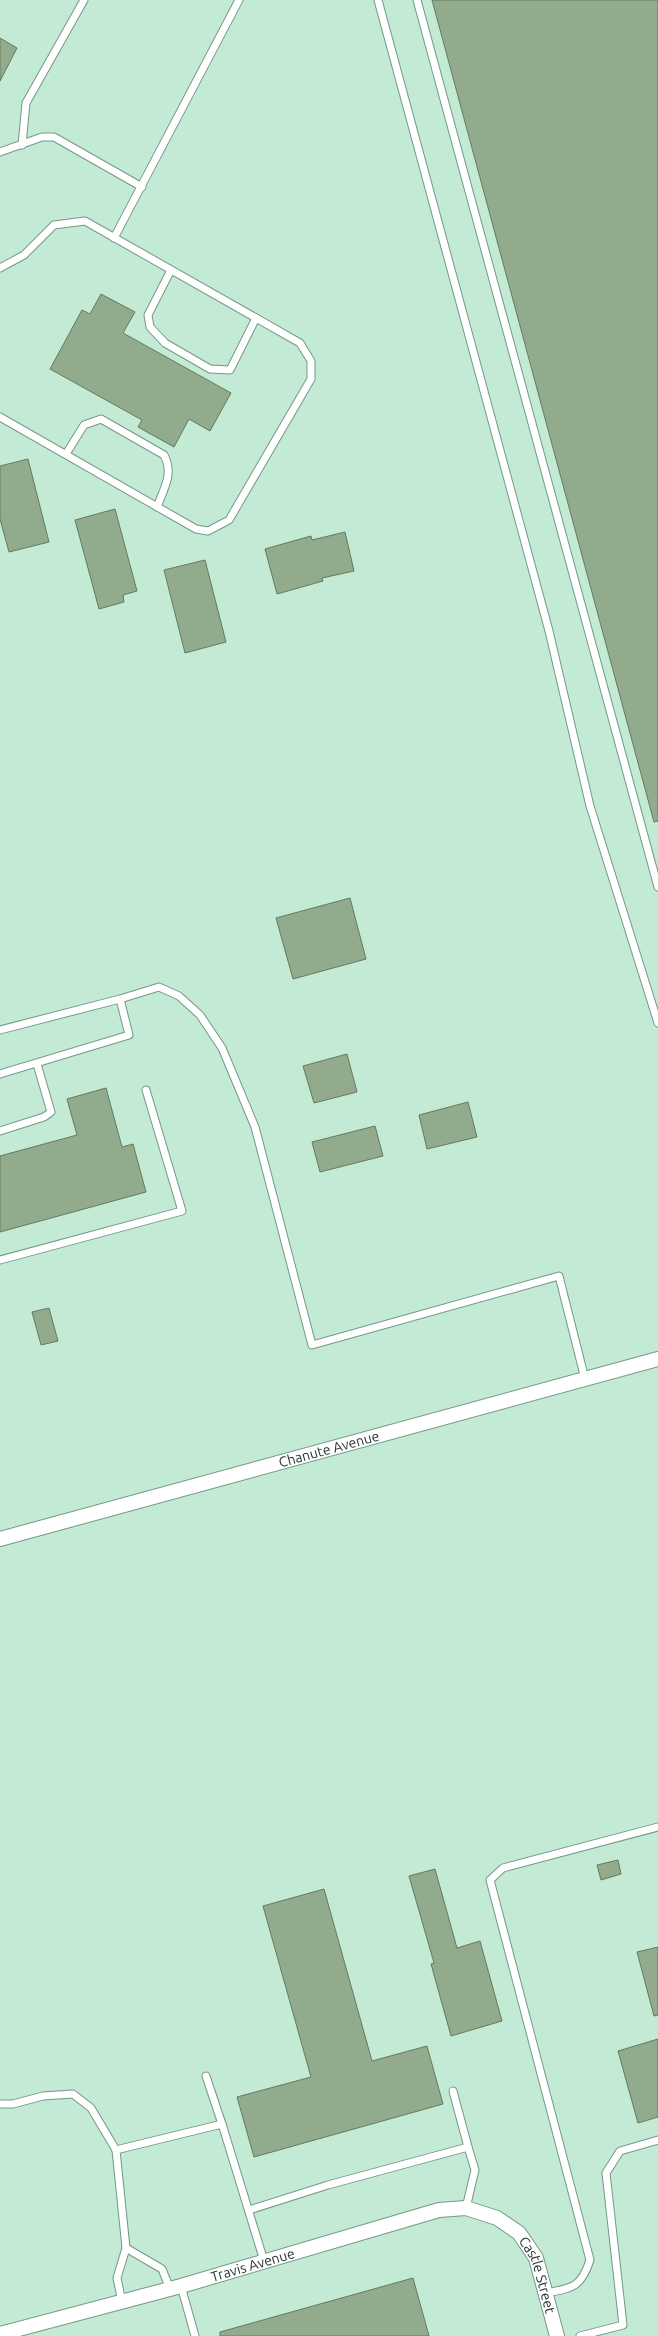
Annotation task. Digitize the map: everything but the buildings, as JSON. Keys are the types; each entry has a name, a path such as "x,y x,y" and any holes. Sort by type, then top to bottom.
{"street":[{"name":"Chanute Avenue","path":"0,1539 658,1359"},
{"name":"Travis Avenue","path":"0,2334 122,2302 439,2210 466,2208 504,2222"},
{"name":"Castle Street","path":"504,2222 519,2233 536,2258 557,2336"}],"lane":[{"path":"22,145 26,103 84,0"},
{"path":"114,238 239,0"},
{"path":"378,0 549,631 590,806 658,1023"},
{"path":"417,0 658,888"},
{"path":"0,152 42,137 54,137 142,187"},
{"path":"0,268 24,255 54,225 85,221 300,343 311,361 311,379 229,520 208,531 196,529 0,416"},
{"path":"171,270 148,315 150,327 165,343 210,369 230,370 256,318"},
{"path":"66,454 84,425 101,419 164,455 169,465 169,474 157,507"},
{"path":"0,1030 120,999 159,987 178,996 200,1015 222,1048 255,1127 312,1344 559,1276 585,1379"},
{"path":"0,1074 129,1035 120,999"},
{"path":"0,1130 44,1117 51,1112 37,1064"},
{"path":"0,1260 182,1211 146,1090"},
{"path":"546,2293 574,2288 585,2277 590,2260 490,1880 503,1868 658,1827"},
{"path":"206,2076 264,2261"},
{"path":"454,2091 475,2170 466,2208"},
{"path":"0,2104 13,2104 43,2096 73,2094 91,2108 116,2150 126,2248 117,2278 122,2302"},
{"path":"116,2150 222,2124"},
{"path":"580,2336 623,2325 606,2172 620,2151 658,2140"},
{"path":"249,2210 328,2185 468,2147"},
{"path":"126,2248 162,2269 175,2287 195,2336"}]}
